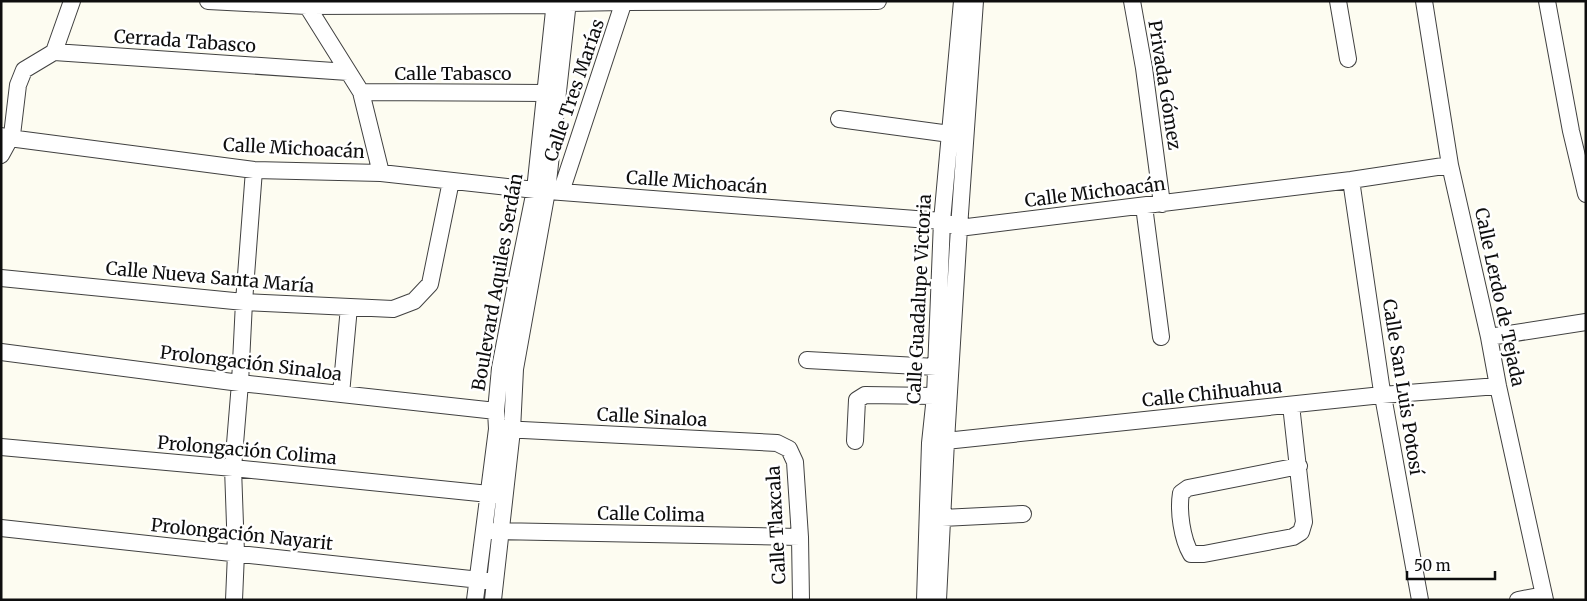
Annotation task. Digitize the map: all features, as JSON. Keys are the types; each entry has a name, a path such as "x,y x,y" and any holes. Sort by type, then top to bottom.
{"street":[{"path":"1,155 5,137 12,135 18,85 24,70 54,52 72,1"},
{"path":"208,1 311,4 878,1"},
{"name":"Calle Guadalupe Victoria","path":"938,600 942,518 934,396 942,221 962,1"},
{"name":"Calle Guadalupe Victoria","path":"925,600 959,228 975,1"},
{"name":"Privada Gómez","path":"1132,1 1144,68 1162,204"},
{"path":"1338,1 1348,59"},
{"name":"Calle Lerdo de Tejada","path":"1424,1 1450,165 1489,337 1544,597"},
{"path":"1547,1 1571,131 1586,194"},
{"name":"Boulevard Aquiles Serdán","path":"504,429 496,411 500,368 518,268 548,191 546,93 561,2"},
{"name":"Boulevard Aquiles Serdán","path":"493,600 502,532 498,495 504,429 548,191 561,2"},
{"name":"Calle Tres Marías","path":"548,191 624,2"},
{"path":"311,4 361,92 381,173"},
{"name":"Cerrada Tabasco","path":"54,52 348,72"},
{"name":"Calle Tabasco","path":"361,92 546,93"},
{"path":"839,119 950,134"},
{"name":"Calle Michoacán","path":"5,137 254,170 381,173 548,191 942,221 959,228 1351,180 1450,165"},
{"path":"234,600 236,553 234,468 254,170"},
{"name":"Calle San Luis Potosí","path":"1351,180 1382,395 1420,600"},
{"name":"Calle Nueva Santa María","path":"1,278 244,302 393,309 414,301 430,284 451,181"},
{"path":"1144,206 1160,337"},
{"path":"340,394 349,307"},
{"path":"1489,337 1586,322"},
{"name":"Prolongación Sinaloa","path":"1,352 240,383 496,411"},
{"path":"807,360 936,367"},
{"name":"Calle Chihuahua","path":"938,442 1382,395 1498,386"},
{"path":"855,441 857,400 865,395 934,396"},
{"path":"1291,405 1299,466 1304,522 1302,532 1293,537 1204,554 1191,554 1186,545 1179,504 1181,493 1188,488 1299,466"},
{"name":"Calle Sinaloa","path":"504,429 777,443 789,449"},
{"name":"Prolongación Colima","path":"1,447 498,495"},
{"name":"Calle Tlaxcala","path":"789,449 795,462 800,537 801,600"},
{"name":"Boulevard Aquiles Serdán","path":"475,600 485,531 498,495"},
{"path":"942,518 1023,514"},
{"name":"Prolongación Nayarit","path":"1,528 496,582"},
{"name":"Calle Colima","path":"485,531 800,537"},
{"path":"1518,600 1544,597"}]}
